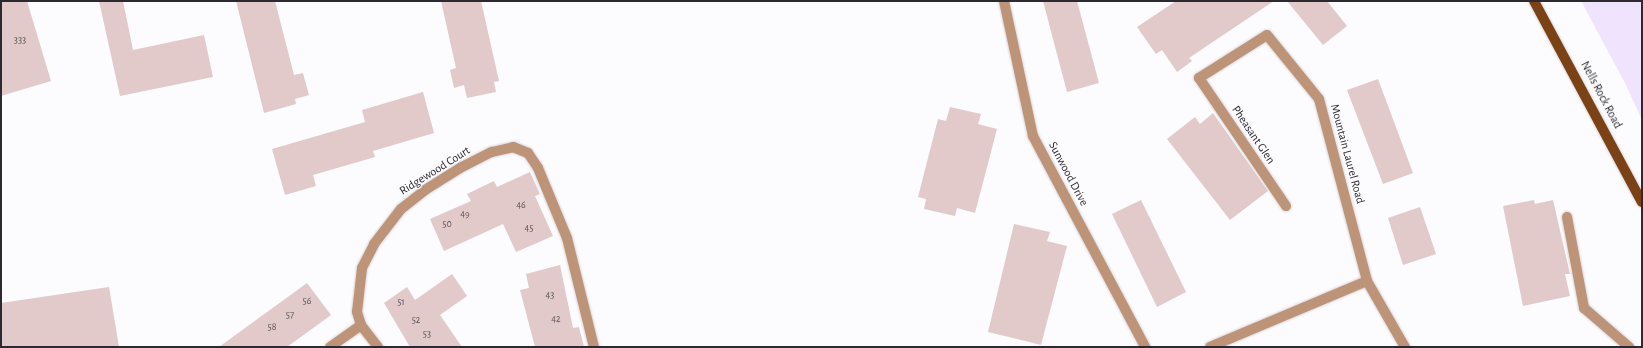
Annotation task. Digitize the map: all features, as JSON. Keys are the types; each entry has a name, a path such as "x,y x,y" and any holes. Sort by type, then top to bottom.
{"main road":[{"name":"Nells Rock Road","path":"1534,1 1642,202"}],"street":[{"name":"Sunwood Drive","path":"1004,1 1033,136 1145,347"},
{"name":"Mountain Laurel Road","path":"1199,78 1267,34 1320,99 1367,281 1405,347"},
{"name":"Pheasant Glen","path":"1199,78 1286,206"},
{"name":"Ridgewood Court","path":"378,347 361,325 357,312 362,268 374,244 401,209 460,168 492,152 513,147 528,153 538,168 567,238 594,347"},
{"path":"1567,217 1584,308 1629,347"},
{"path":"1210,347 1367,281"},
{"path":"330,347 361,325"}],"shaded area":[{"path":"1581,1 1642,1 1642,120 1625,83"}],"building":[{"path":"1,1 27,1 51,81 1,96"},
{"path":"99,1 123,1 133,50 204,35 213,77 120,96"},
{"path":"236,1 275,1 294,75 303,73 309,95 295,99 296,104 264,113"},
{"path":"441,1 481,1 499,81 494,82 496,92 467,98 464,85 454,88 450,70 456,68"},
{"path":"1043,1 1077,1 1099,83 1067,92"},
{"path":"1176,1 1274,1 1189,58 1192,61 1177,72 1162,50 1156,54 1137,27"},
{"path":"1287,1 1327,1 1347,26 1323,45"},
{"path":"1378,79 1413,173 1383,184 1347,90"},
{"path":"423,92 434,133 373,151 375,157 313,175 316,186 285,195 272,149 365,122 362,110"},
{"path":"950,107 981,114 978,124 997,129 975,213 957,208 955,216 924,209 926,199 918,197 938,119 946,121"},
{"path":"1213,113 1268,191 1230,220 1167,139 1195,117 1200,124"},
{"path":"530,172 540,194 535,196 553,236 516,252 503,224 444,251 430,219 471,201 467,194 494,181 497,187"},
{"path":"1141,200 1186,292 1157,307 1112,214"},
{"path":"1534,200 1535,204 1553,200 1570,274 1565,274 1570,296 1523,306 1503,206"},
{"path":"1420,207 1436,254 1403,265 1388,218"},
{"path":"1014,224 1050,232 1047,241 1067,246 1041,345 988,332"},
{"path":"560,265 573,328 579,327 584,347 535,347 520,290 529,288 526,274"},
{"path":"452,274 467,296 440,315 462,347 410,347 384,303 407,287 415,300"},
{"path":"307,283 331,315 287,347 219,347"},
{"path":"109,287 119,347 1,347 1,303"}]}
